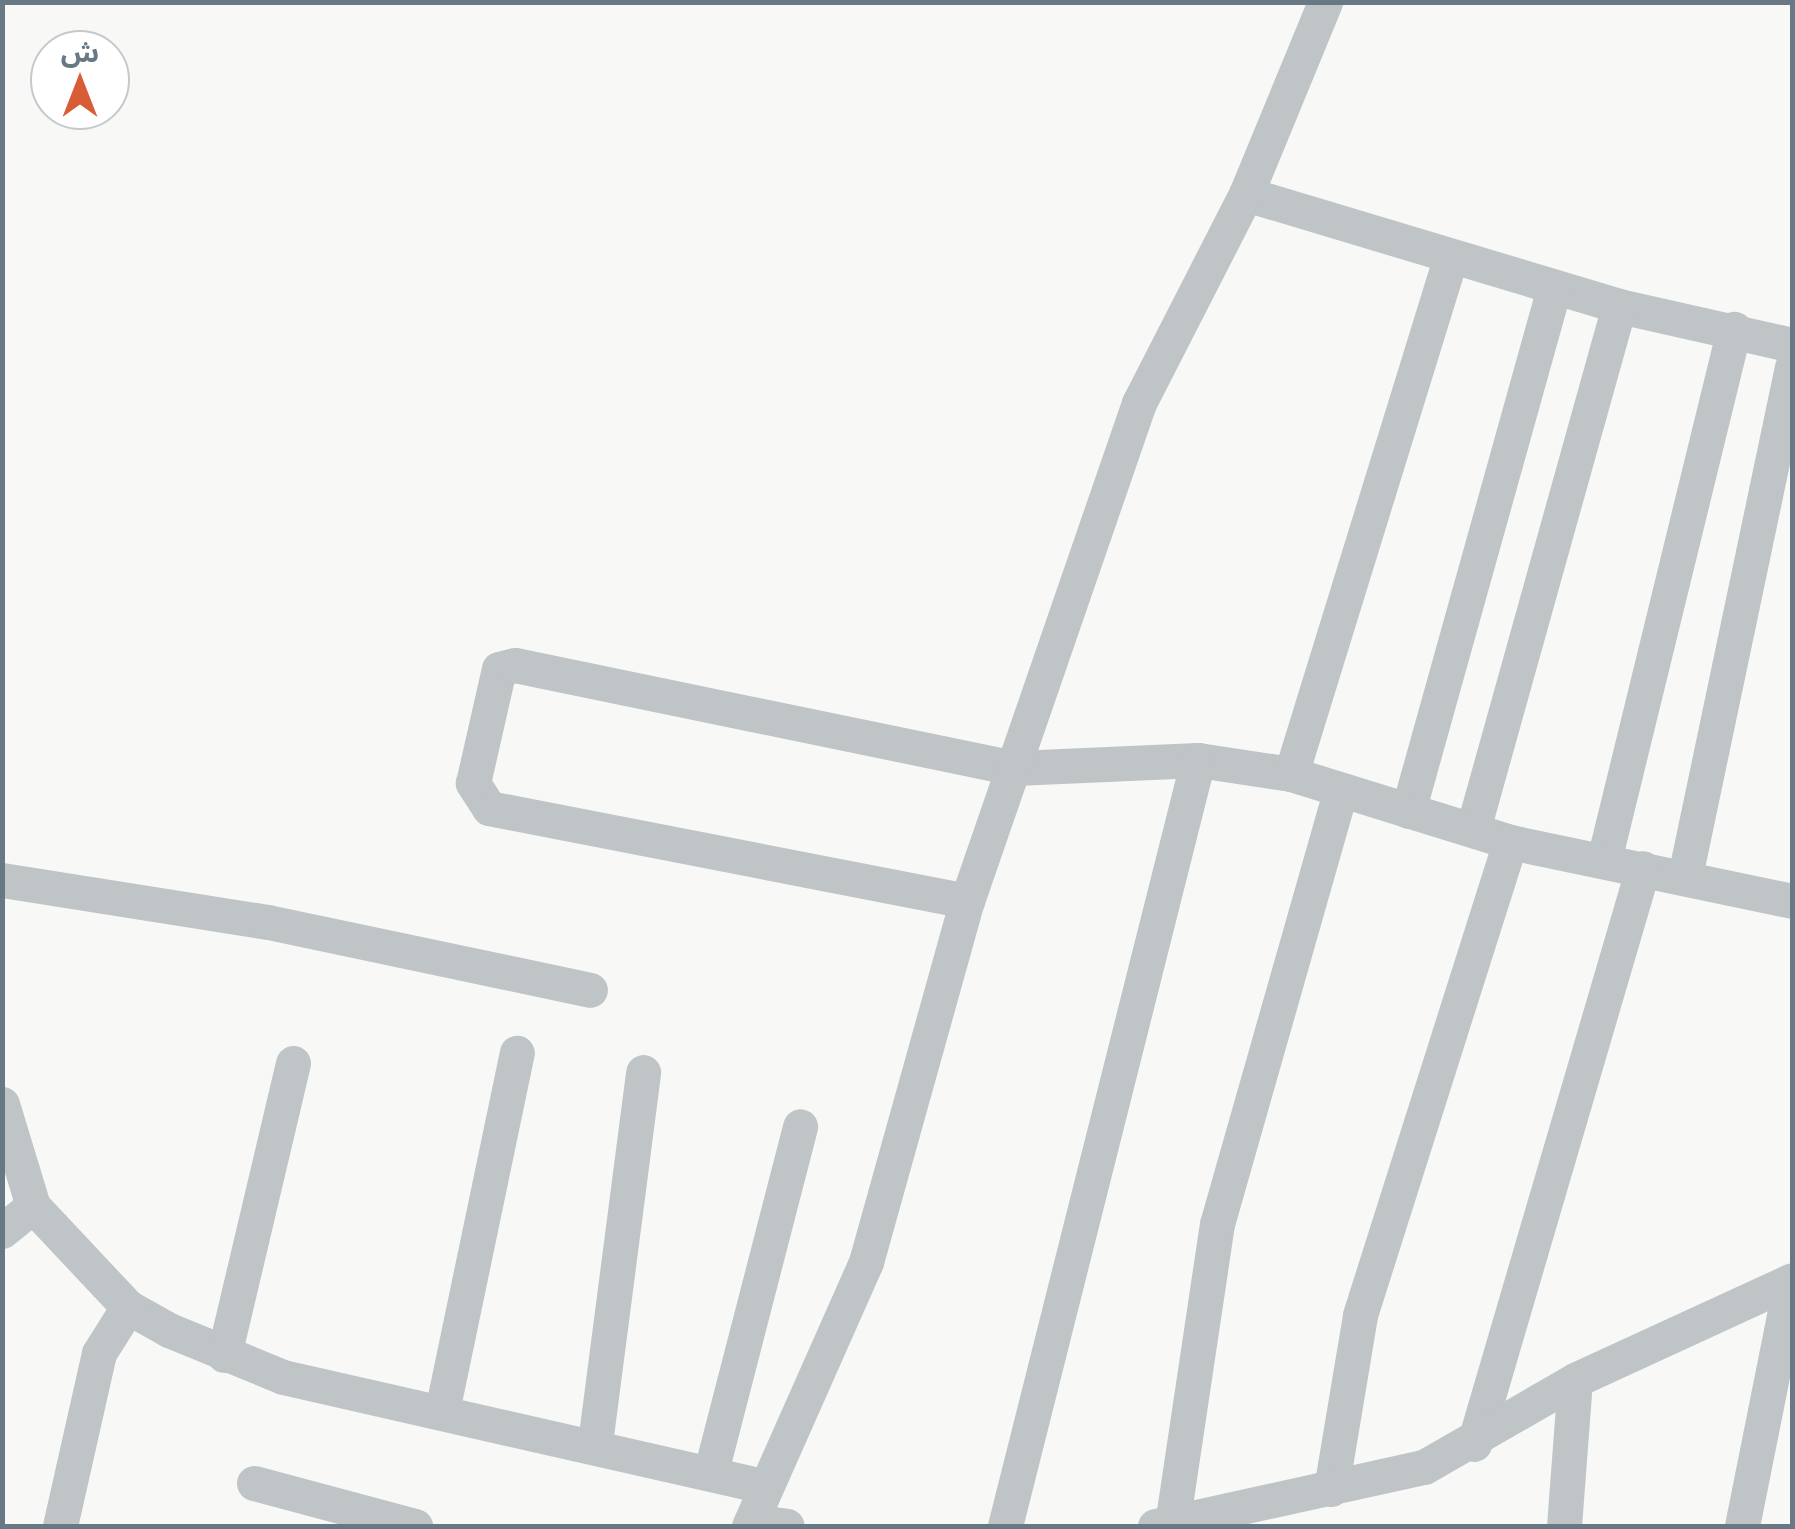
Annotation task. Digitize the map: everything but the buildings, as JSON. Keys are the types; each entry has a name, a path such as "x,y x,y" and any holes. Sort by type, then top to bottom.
{"street":[{"path":"787,1526 750,1524 762,1486 866,1262 967,901 1139,403 1246,194 1325,2"},
{"path":"1246,194 1554,288 1620,306 1734,328 1792,345"},
{"path":"1291,774 1450,259"},
{"path":"1408,811 1554,288"},
{"path":"1473,829 1620,306"},
{"path":"1604,860 1734,328"},
{"path":"1686,876 1792,367"},
{"path":"967,901 488,808 473,782 497,674 515,664 1014,768 1198,760 1291,774 1510,842 1792,901"},
{"path":"1005,1526 1198,760"},
{"path":"1340,792 1217,1224 1164,1522 1391,1479 1474,1444 1575,1380 1792,1280"},
{"path":"1331,1488 1360,1315 1510,842"},
{"path":"1474,1444 1644,868"},
{"path":"2,880 268,922 590,990"},
{"path":"442,1411 517,1052"},
{"path":"224,1355 293,1063"},
{"path":"594,1443 643,1072"},
{"path":"2,1104 33,1206 128,1308 224,1355 762,1486"},
{"path":"711,1471 800,1126"},
{"path":"2,1231 33,1206"},
{"path":"1742,1526 1792,1280"},
{"path":"60,1526 98,1353 128,1308"},
{"path":"1564,1526 1575,1380"},
{"path":"254,1483 415,1526"}]}
